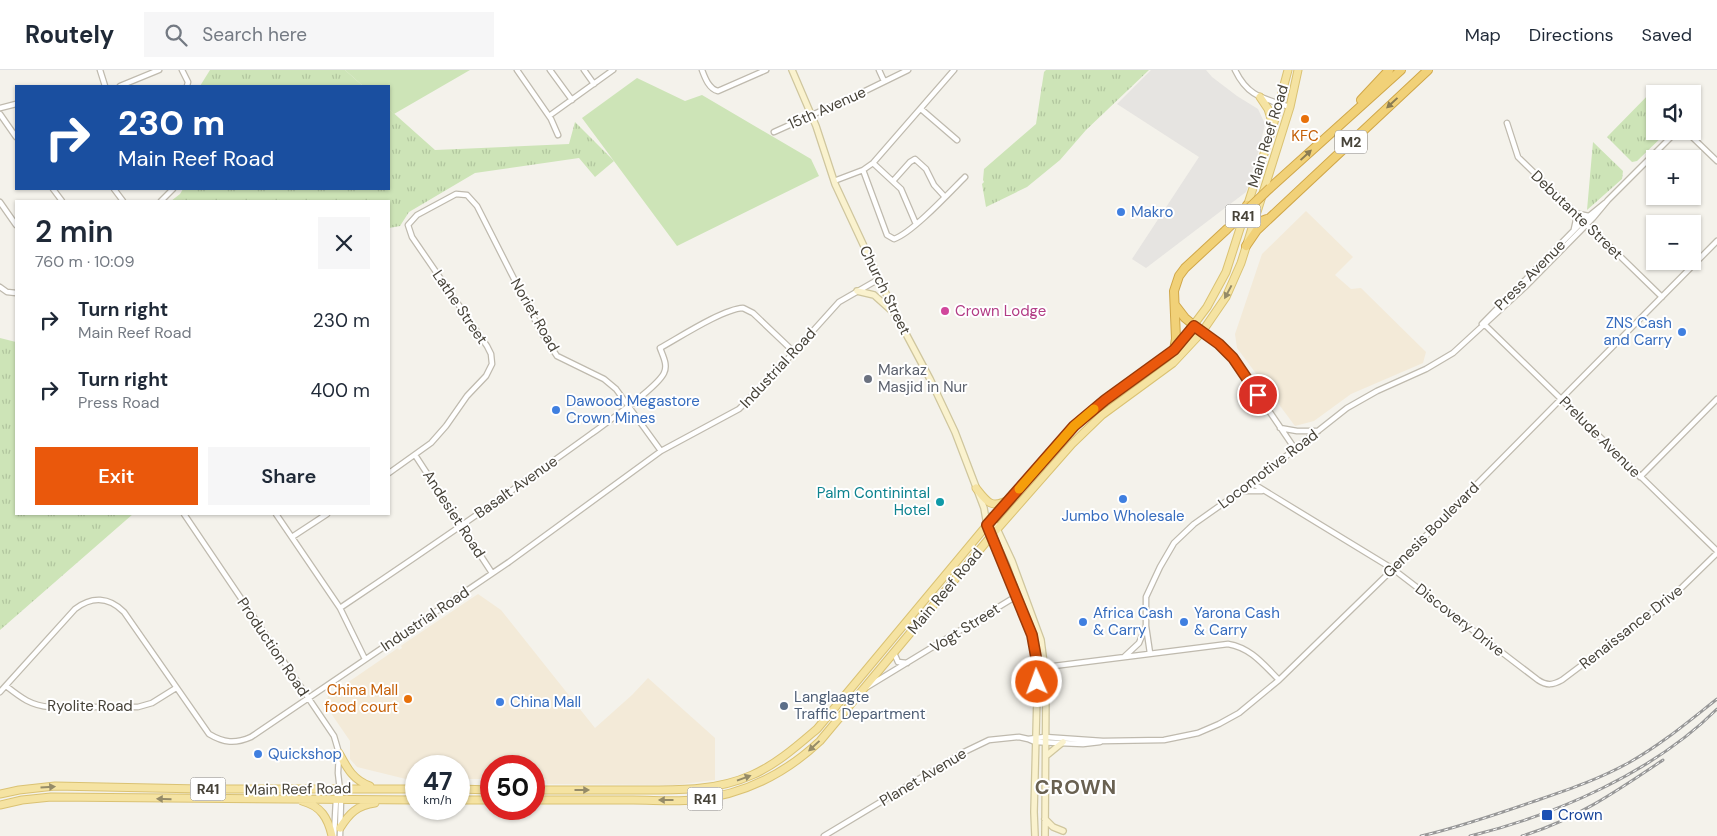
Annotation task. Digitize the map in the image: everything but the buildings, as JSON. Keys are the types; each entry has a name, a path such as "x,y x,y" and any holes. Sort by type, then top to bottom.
{"highway":[{"path":"1338,126 1389,70"},
{"name":"M2","path":"1174,303 1176,284 1181,273 1270,188 1401,70"},
{"name":"M2","path":"1274,214 1428,70"},
{"path":"1246,205 1254,220 1262,222 1274,214"},
{"path":"1246,246 1254,234 1274,214"},
{"path":"1174,303 1185,318 1202,332"},
{"path":"1174,303 1176,339 1174,350"}],"main road":[{"name":"Church Street","path":"792,70 811,115 834,181 896,315 945,410 990,522 992,535 1029,626 1036,657 1035,836"},
{"name":"Main Reef Road","path":"545,790 683,790 716,786 741,780 781,759 818,729 990,522 1084,418 1105,400 1174,350 1194,326 1215,294 1226,272 1273,126 1288,70"},
{"name":"Main Reef Road","path":"545,800 686,800 718,797 778,774 799,759 825,736 992,535 1088,427 1173,363 1202,332 1226,297 1234,280 1290,107 1298,70"},
{"path":"1260,97 1268,109 1273,126"},
{"path":"857,292 874,295 896,315"},
{"path":"976,488 992,504 1001,504 1011,499"},
{"name":"Church Street","path":"990,522 998,529 1038,628 1046,667 1045,836"},
{"path":"875,660 882,666"},
{"path":"1046,756 1063,742"},
{"path":"339,753 347,770 353,777 362,783 377,788"},
{"name":"Main Reef Road","path":"0,794 55,786 201,789 405,789"},
{"name":"Main Reef Road","path":"0,807 10,803 51,798 403,800"},
{"path":"294,799 309,803 322,812 333,836"},
{"path":"340,832 352,812 362,806 403,800"},
{"path":"1045,819 1053,827 1063,831"}],"street":[{"path":"100,70 106,85"},
{"path":"122,85 159,70"},
{"path":"182,70 188,82 187,85"},
{"path":"517,70 549,116 558,135"},
{"path":"550,70 572,100"},
{"path":"584,70 594,84"},
{"path":"549,116 613,70"},
{"path":"702,70 708,83 714,90 722,90 766,70"},
{"path":"879,70 884,81"},
{"name":"15th Avenue","path":"774,132 908,70"},
{"path":"834,181 863,170 873,163 954,70"},
{"path":"1235,70 1248,91 1290,107"},
{"path":"0,108 15,104"},
{"path":"921,109 957,140"},
{"path":"0,114 15,136"},
{"name":"Debutante Street","path":"1506,123 1518,157 1662,297"},
{"name":"Press Avenue","path":"1445,359 1512,297 1668,140"},
{"path":"1694,140 1717,161"},
{"path":"894,181 914,159 926,168 934,185 945,197"},
{"path":"873,163 894,181 904,194 916,224"},
{"path":"863,170 889,237 894,239 916,224 965,177"},
{"path":"161,200 172,190"},
{"name":"Lathe Street","path":"390,472 439,435 467,396 490,370 492,358 487,346 412,237 408,225 417,215 456,194 467,195 473,200"},
{"name":"Noriet Road","path":"473,200 553,351 561,359 610,382 661,450"},
{"name":"Press Avenue","path":"1512,297 1573,231 1585,223 1588,216 1608,200"},
{"path":"0,202 15,224"},
{"path":"1573,231 1576,220 1574,213 1588,216"},
{"name":"Genesis Boulevard","path":"1045,740 1154,741 1179,738 1198,733 1239,713 1279,680 1393,569 1717,242"},
{"name":"Industrial Road","path":"0,692 75,609 89,600 97,599 108,601 124,612 209,734 219,740 232,742 251,737 492,573 661,450 739,409 833,308 844,298 879,279"},
{"path":"0,287 10,293 15,293"},
{"name":"Basalt Avenue","path":"340,608 461,527 656,384 664,374 665,361 660,348 732,310 743,308 753,313 794,352"},
{"name":"Prelude Avenue","path":"1484,324 1717,552"},
{"path":"1202,332 1219,344 1233,358 1295,449"},
{"name":"Locomotive Road","path":"1150,653 1146,626 1146,602 1149,589 1174,543 1194,524 1252,483 1347,408 1361,399 1445,359"},
{"path":"1640,477 1717,399"},
{"path":"1280,428 1297,431 1319,430"},
{"name":"Andesiet Road","path":"415,455 492,573"},
{"name":"Discovery Drive","path":"1252,483 1393,569 1538,680"},
{"path":"1240,491 1264,491"},
{"name":"Production Road","path":"185,515 331,730 339,753 338,799"},
{"path":"277,515 340,608 366,659"},
{"path":"292,537 325,515"},
{"name":"Renaissance Drive","path":"1538,680 1549,685 1556,684 1562,680 1671,598 1717,552"},
{"name":"Vogt Street","path":"863,689 1023,592"},
{"name":"Locomotive Road","path":"1122,658 1139,643 1146,626"},
{"path":"1046,667 1221,645 1242,647 1256,656 1279,680"},
{"path":"894,653 898,662 908,663"},
{"name":"Ryolite Road","path":"6,686 29,703 40,707 138,707 152,703 176,688"},
{"name":"Planet Avenue","path":"824,836 977,745 998,739 1019,737 1045,740"},
{"name":"Genesis Boulevard","path":"1045,740 1083,744 1103,741"},
{"path":"338,799 340,832"},
{"path":"333,836 338,799"}],"shaded area":[{"path":"1151,70 1206,70 1212,77 1237,96 1258,109 1265,124 1252,178 1246,192 1146,268 1132,259 1199,157 1117,104"},
{"path":"1306,211 1353,257 1335,275 1351,289 1361,288 1426,352 1423,363 1351,394 1314,421 1295,426 1237,348 1235,334 1262,254"},
{"path":"478,594 501,610 595,728 648,678 715,738 715,780 675,785 547,784 545,779 545,755 480,755 480,779 470,779 470,755 405,755 405,779 357,767 350,759 350,741 326,706 328,696 398,648 399,650 402,648 402,645"}],"green space":[{"path":"210,70 345,70 362,85 201,85"},
{"path":"345,70 470,70 394,114 390,110 390,85 362,85"},
{"path":"1046,70 1149,70 1086,130 1060,160 1027,187 986,207 982,184 984,182 984,169 1036,124 1044,72"},
{"path":"637,78 685,101 702,95 811,159 819,176 677,246 582,118"},
{"path":"1646,97 1646,140 1659,140 1646,150 1637,161 1632,162 1607,137"},
{"path":"390,110 435,150 569,144 575,122 614,161 595,177 579,158 475,173 409,212 400,226 390,228 390,200 172,200 182,190 390,190"},
{"path":"1593,142 1623,171 1622,179 1587,210"},
{"path":"0,338 15,342 15,515 132,515 0,630"}],"railway":[{"path":"1421,836 1507,811 1607,774 1653,748 1717,699"},
{"path":"1470,836 1536,816 1602,788 1664,752 1692,732 1717,709"},
{"path":"1522,836 1560,822 1595,804 1663,760"}],"slow traffic":[{"path":"1019,489 1074,426 1094,409"}],"place":[{"name":"KFC","path":"1305,119"},
{"name":"Makro","path":"1121,212"},
{"name":"Crown Lodge","path":"945,311"},
{"name":"ZNS Cash and Carry","path":"1682,332"},
{"name":"Markaz Masjid in Nur","path":"868,379"},
{"name":"Dawood Megastore Crown Mines","path":"556,410"},
{"name":"Jumbo Wholesale","path":"1123,499"},
{"name":"Palm Continintal Hotel","path":"940,502"},
{"name":"Africa Cash & Carry","path":"1083,622"},
{"name":"Yarona Cash & Carry","path":"1184,622"},
{"name":"China Mall food court","path":"408,699"},
{"name":"China Mall","path":"500,702"},
{"name":"Langlaagte Traffic Department","path":"784,706"},
{"name":"Quickshop","path":"258,754"},
{"name":"Crown","path":"1547,815"}],"district":[{"name":"CROWN","path":"1076,787"}],"route":[{"path":"1037,682 1037,665 1032,635 987,525 1074,426 1094,408 1174,350 1194,326 1219,344 1233,358 1258,395"}]}
